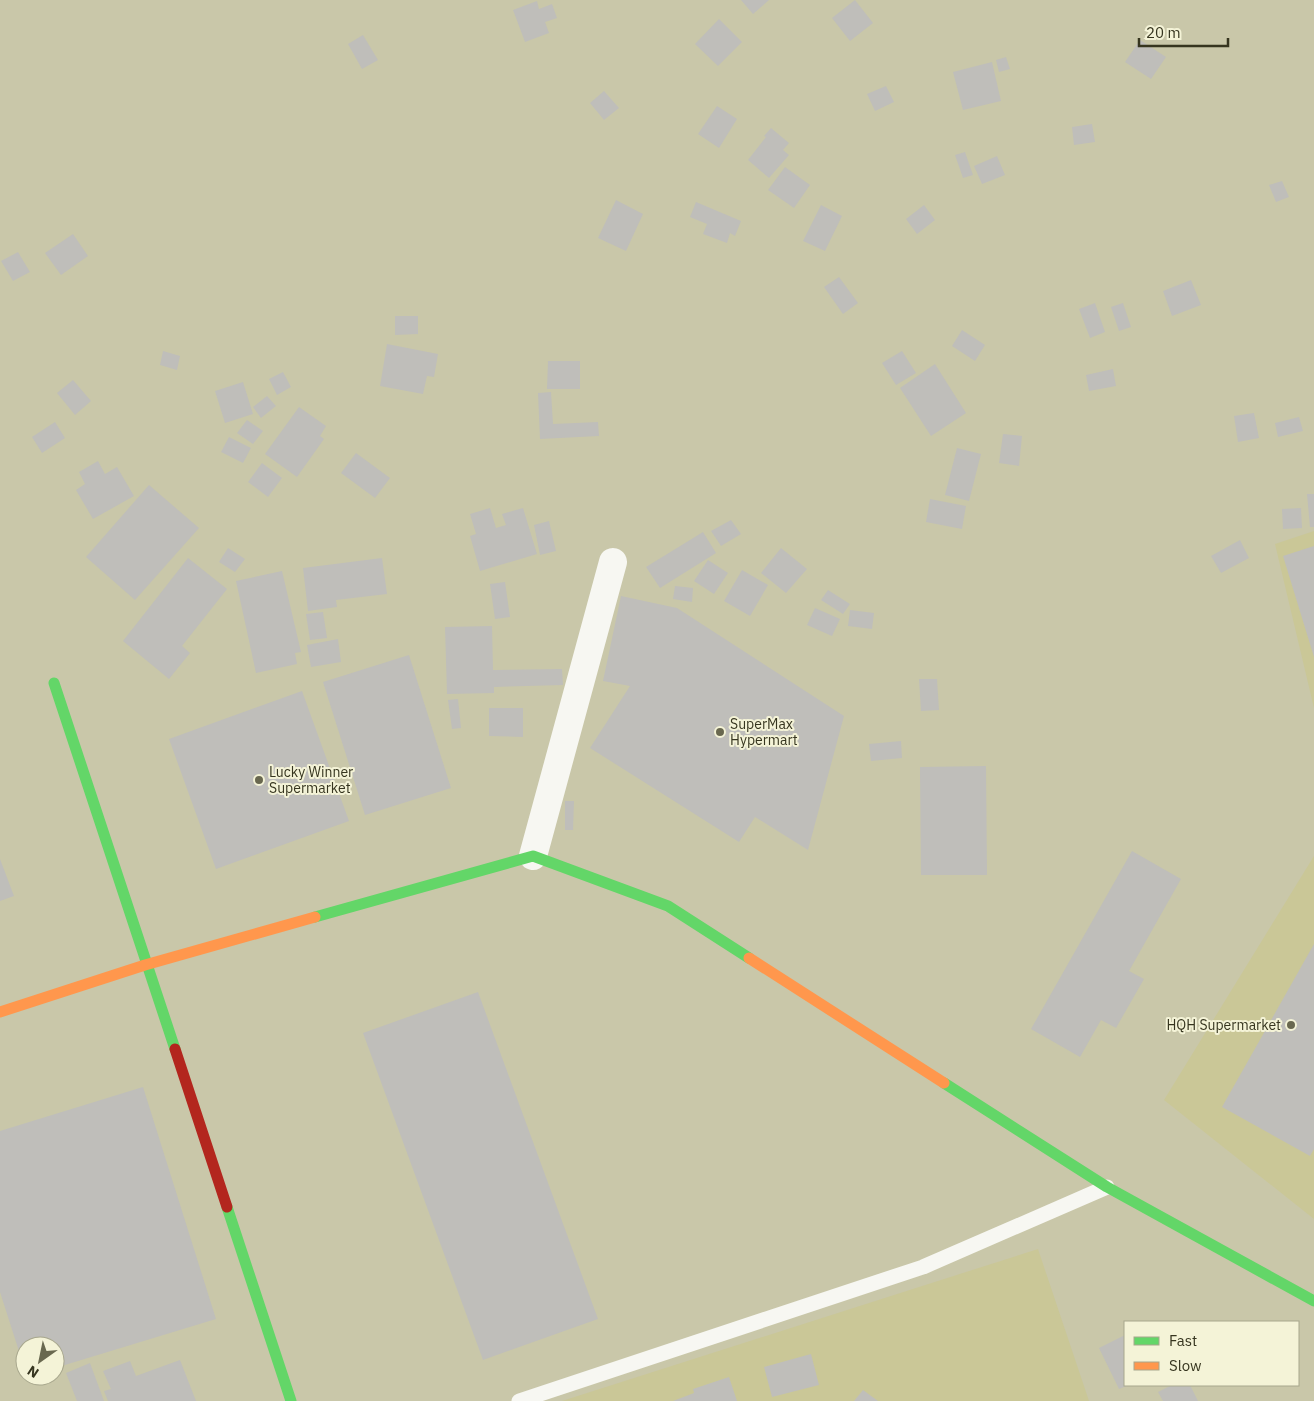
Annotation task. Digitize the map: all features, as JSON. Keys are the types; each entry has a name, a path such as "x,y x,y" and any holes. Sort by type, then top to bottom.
{"street":[{"path":"533,856 614,562"},
{"path":"54,683 291,1401"},
{"path":"0,1012 146,965 533,856 668,906 1107,1187 1314,1301"}],"lane":[{"path":"519,1401 923,1268 1107,1187"}],"shaded area":[{"path":"1314,531 1314,708 1275,544"},
{"path":"1314,856 1314,1219 1164,1100"},
{"path":"1038,1249 1089,1401 562,1401"}],"building":[{"path":"741,0 769,0 753,14"},
{"path":"855,0 873,23 850,41 832,18"},
{"path":"537,1 539,9 552,4 557,18 545,22 549,33 525,42 513,10"},
{"path":"719,19 742,42 718,66 695,44"},
{"path":"363,35 378,60 362,69 348,44"},
{"path":"1140,40 1166,57 1151,79 1125,62"},
{"path":"1006,57 1010,69 999,72 996,60"},
{"path":"992,62 1001,101 963,110 953,72"},
{"path":"886,86 894,102 875,111 867,94"},
{"path":"604,91 619,108 604,120 590,103"},
{"path":"717,106 737,119 719,148 698,134"},
{"path":"1092,124 1095,142 1074,145 1072,127"},
{"path":"771,128 789,143 783,150 789,155 769,178 748,160"},
{"path":"965,152 973,175 963,178 955,155"},
{"path":"997,156 1005,175 982,184 974,166"},
{"path":"785,167 810,185 794,208 768,190"},
{"path":"1282,181 1289,197 1276,202 1269,185"},
{"path":"616,200 643,214 626,251 598,238"},
{"path":"696,202 741,221 735,236 730,233 727,243 703,234 707,224 690,217"},
{"path":"821,205 842,216 825,251 803,241"},
{"path":"924,205 935,220 917,234 906,219"},
{"path":"73,234 88,256 61,275 45,253"},
{"path":"18,252 30,272 13,281 1,261"},
{"path":"839,277 858,303 843,314 824,287"},
{"path":"1191,280 1201,305 1172,316 1163,291"},
{"path":"1095,303 1105,332 1090,338 1079,309"},
{"path":"1123,303 1131,327 1119,331 1111,307"},
{"path":"395,316 418,316 418,334 395,335"},
{"path":"962,330 985,345 975,361 952,346"},
{"path":"387,344 438,354 434,377 427,376 423,394 380,386"},
{"path":"163,351 180,356 177,370 160,365"},
{"path":"902,351 916,373 896,385 882,363"},
{"path":"548,361 580,361 580,389 547,389"},
{"path":"935,364 966,413 931,436 900,388"},
{"path":"1113,369 1116,386 1089,391 1086,375"},
{"path":"283,372 291,387 277,395 269,379"},
{"path":"73,380 91,401 75,415 57,393"},
{"path":"243,382 253,414 225,423 215,391"},
{"path":"551,392 553,424 598,422 599,436 540,439 538,393"},
{"path":"267,396 276,406 261,418 253,407"},
{"path":"299,407 326,426 320,436 324,439 297,477 265,454"},
{"path":"1254,413 1259,438 1238,442 1234,416"},
{"path":"1299,417 1303,431 1278,437 1275,423"},
{"path":"247,420 263,431 253,444 237,433"},
{"path":"55,422 65,438 42,453 32,437"},
{"path":"1003,434 1022,436 1019,466 999,463"},
{"path":"229,437 251,448 243,463 221,452"},
{"path":"957,448 981,454 969,501 945,495"},
{"path":"356,453 390,478 375,498 341,473"},
{"path":"98,461 105,474 117,467 134,496 93,519 76,490 85,484 79,472"},
{"path":"262,463 282,478 268,497 248,482"},
{"path":"149,485 199,528 135,600 86,557"},
{"path":"1307,494 1314,494 1314,527 1310,527"},
{"path":"930,499 966,506 962,529 926,522"},
{"path":"490,508 496,528 506,525 502,514 523,508 537,554 480,571 470,536 476,534 470,514"},
{"path":"1301,508 1302,528 1283,529 1282,509"},
{"path":"731,520 741,534 721,546 711,531"},
{"path":"549,521 556,551 540,555 534,525"},
{"path":"703,532 716,553 660,588 646,567"},
{"path":"1240,540 1249,558 1221,573 1211,556"},
{"path":"1314,546 1314,657 1283,556"},
{"path":"228,548 245,559 235,572 219,562"},
{"path":"781,548 807,569 786,593 761,573"},
{"path":"188,558 227,589 182,646 190,653 169,679 123,641"},
{"path":"382,558 387,594 336,600 337,607 308,611 303,568"},
{"path":"708,560 728,573 714,594 694,581"},
{"path":"742,570 768,585 750,616 724,601"},
{"path":"282,571 301,652 295,653 297,664 256,673 236,581"},
{"path":"505,582 510,617 495,619 490,584"},
{"path":"675,586 693,588 692,602 673,599"},
{"path":"828,590 850,604 843,614 821,600"},
{"name":"SuperMax Hypermart","path":"621,596 677,608 844,716 808,850 755,817 739,842 590,748 630,686 603,681"},
{"path":"815,608 840,619 832,636 807,625"},
{"path":"850,610 874,613 872,629 848,626"},
{"path":"323,612 327,638 310,640 306,614"},
{"path":"492,626 493,670 562,669 563,685 494,687 494,693 447,694 445,627"},
{"path":"338,639 341,662 311,667 307,645"},
{"path":"409,655 451,788 365,815 323,682"},
{"path":"919,679 937,679 939,710 921,711"},
{"name":"Lucky Winner Supermarket","path":"302,691 349,821 216,869 169,739"},
{"path":"458,699 461,728 452,729 448,700"},
{"path":"489,708 523,708 523,737 489,736"},
{"path":"901,741 902,758 871,761 869,744"},
{"path":"986,766 987,875 921,875 920,767"},
{"path":"565,801 574,801 573,830 565,830"},
{"path":"1132,851 1181,879 1129,971 1144,979 1116,1028 1101,1020 1080,1057 1031,1029"},
{"path":"0,859 14,896 0,901"},
{"name":"HQH Supermarket","path":"1314,944 1314,1149 1310,1156 1222,1107"},
{"path":"478,992 598,1319 483,1360 363,1033"},
{"path":"143,1087 216,1319 65,1365 65,1336 15,1336 15,1339 0,1292 0,1131"},
{"path":"1124,1336 1124,1386 1126,1386 1119,1389 1099,1348"},
{"path":"811,1354 819,1385 772,1397 764,1367"},
{"path":"180,1360 196,1401 108,1401 104,1391 111,1389 103,1371 130,1361 136,1376"},
{"path":"90,1363 104,1401 77,1401 66,1373"},
{"path":"729,1377 737,1401 673,1401 694,1393 693,1389"},
{"path":"1170,1386 1190,1386 1198,1401 1163,1401 1158,1392"},
{"path":"863,1390 878,1401 854,1401"}],"traffic: fast":[{"path":"54,683 175,1049"},
{"path":"315,917 533,856 668,906 749,958"},
{"path":"944,1083 1107,1187 1314,1301"},
{"path":"227,1207 291,1401"}],"traffic: slow":[{"path":"0,1012 145,965 315,917"},
{"path":"749,958 944,1083"}],"traffic: jam":[{"path":"175,1049 227,1207"}],"place":[{"name":"SuperMax Hypermart","path":"720,732"},
{"name":"Lucky Winner Supermarket","path":"259,780"},
{"name":"HQH Supermarket","path":"1291,1025"}]}
